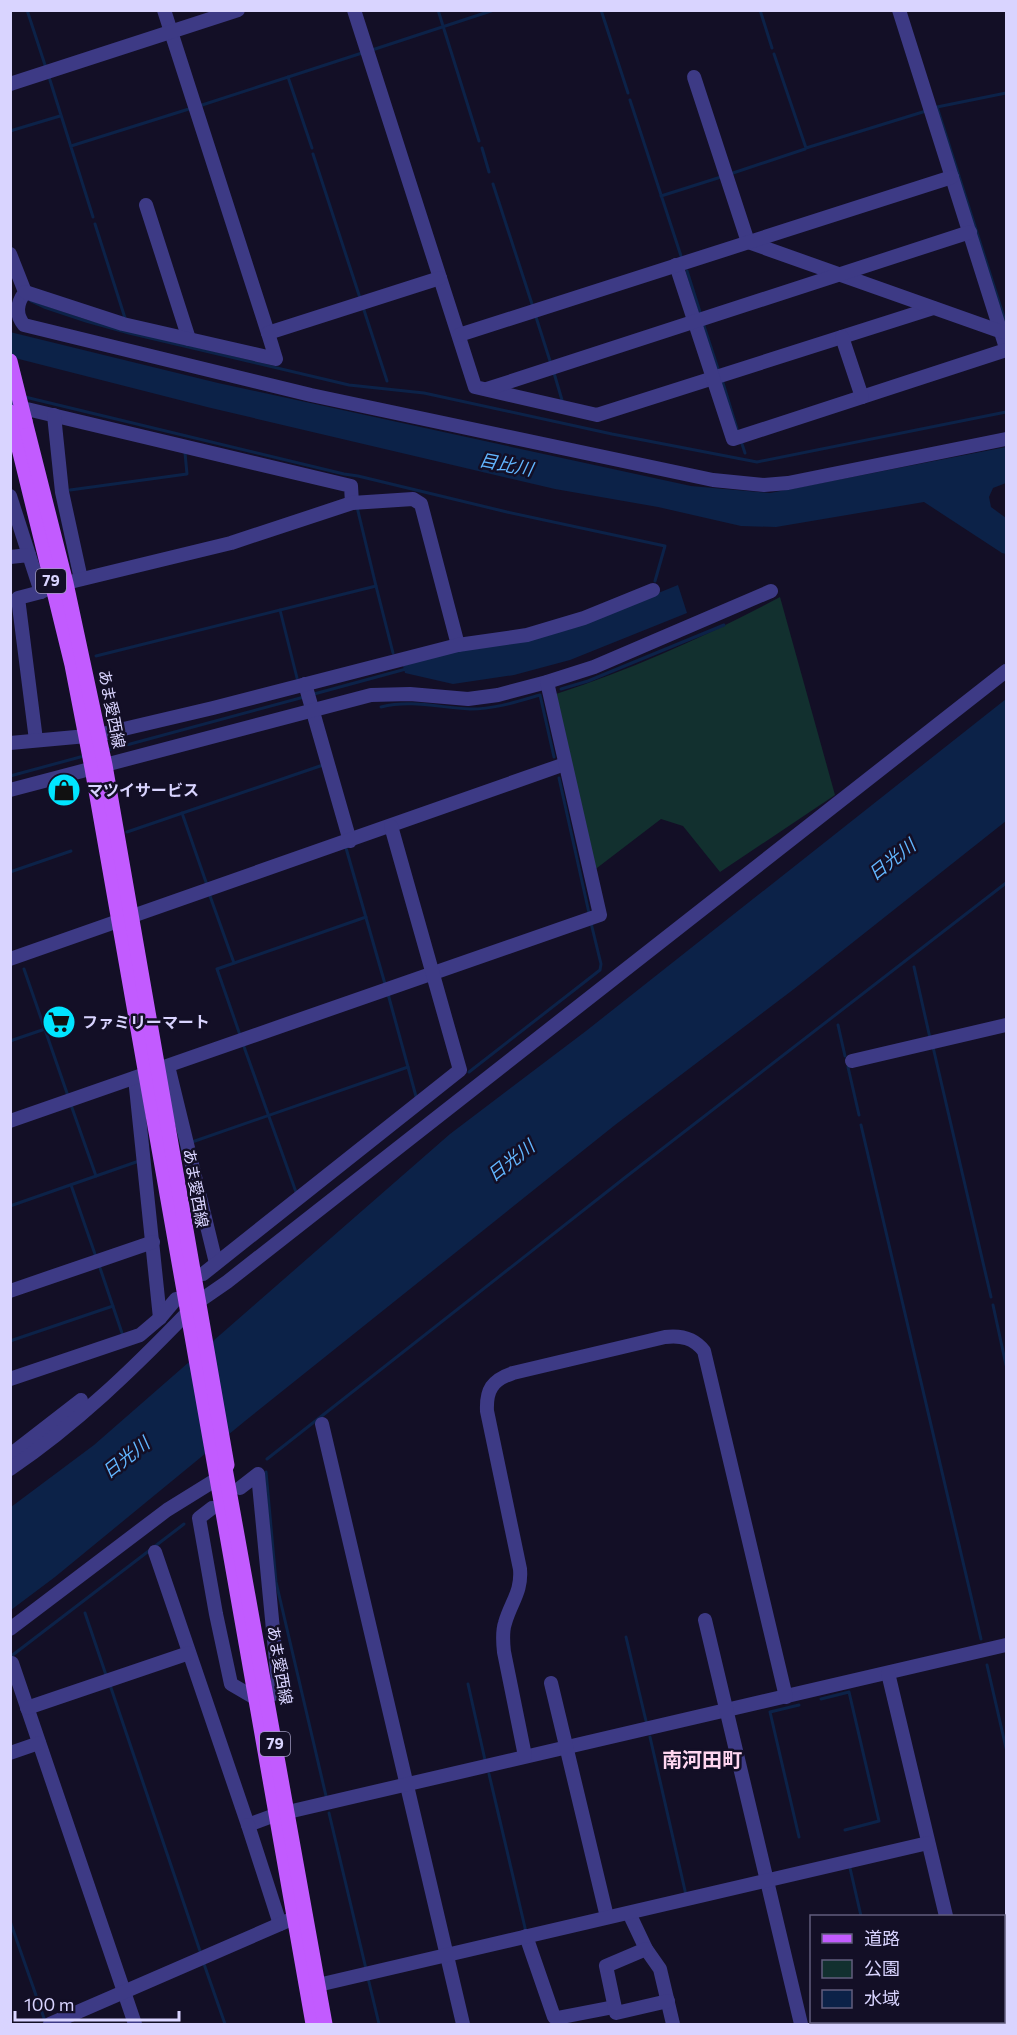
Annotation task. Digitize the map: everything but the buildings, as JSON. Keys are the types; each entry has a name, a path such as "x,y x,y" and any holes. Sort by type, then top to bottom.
{"main road":[{"name":"あま愛西線","path":"10,361 15,414 60,585 98,764 220,1471 225,1468 281,1814 325,2025"},
{"name":"あま愛西線","path":"281,1814 287,1921 313,2025"}],"street":[{"path":"10,254 26,292 123,324 276,359 164,10"},
{"path":"10,84 238,10"},
{"path":"354,10 476,387 597,415 933,308"},
{"path":"676,265 733,439 1006,349 899,10"},
{"path":"694,77 748,242"},
{"path":"459,335 952,177"},
{"path":"146,205 189,339"},
{"path":"486,389 970,232"},
{"path":"748,242 1002,332"},
{"path":"268,333 440,278"},
{"path":"26,292 18,305 20,320 24,325 311,395 713,480 764,485 788,483 1006,439"},
{"path":"842,337 862,397"},
{"path":"15,414 54,415 351,486 352,503"},
{"path":"54,415 62,492 60,585"},
{"path":"10,496 29,555 60,585"},
{"path":"36,740 18,598 60,585 231,543 352,503 413,498 421,504 458,645"},
{"path":"10,557 29,555"},
{"path":"10,743 36,740 93,740 458,645 527,635 558,627 653,590"},
{"path":"10,790 98,764 371,695 410,694 468,699 498,695 594,667 771,591"},
{"path":"10,1469 84,1413 237,1275 1006,671"},
{"path":"10,1121 600,915 547,682"},
{"path":"306,686 350,841"},
{"path":"213,708 220,734"},
{"path":"10,959 565,764"},
{"path":"203,1274 460,1070 391,826"},
{"path":"852,1061 1006,1025"},
{"path":"152,1072 153,1242 160,1318"},
{"path":"152,1072 216,1263"},
{"path":"10,1291 153,1242"},
{"path":"10,1379 140,1335 160,1318 176,1299"},
{"path":"525,1756 503,1639 504,1626 520,1589 521,1579 487,1411 486,1399 489,1388 495,1381 513,1373 665,1337 687,1338 698,1343 704,1352 786,1697"},
{"path":"10,1455 81,1400"},
{"path":"322,1424 463,2025"},
{"path":"10,1629 220,1471"},
{"path":"212,1509 199,1518 231,1684 261,1697 279,1692 258,1474 240,1488"},
{"path":"50,2025 287,1921 248,1825 155,1552"},
{"path":"705,1620 801,2025"},
{"path":"248,1825 281,1814 525,1756 1006,1645"},
{"path":"27,1708 189,1653"},
{"path":"12,1663 135,2025"},
{"path":"888,1673 946,1915"},
{"path":"551,1683 607,1917"},
{"path":"10,1753 39,1743"},
{"path":"318,1985 928,1843"},
{"path":"629,1913 646,1949 660,1970 673,2025"},
{"path":"526,1936 552,2013 557,2018 567,2020 614,2007"},
{"path":"646,1949 606,1966 616,2013 668,2001"}],"green space":[{"path":"780,597 835,795 720,872 683,826 661,819 593,871 556,694 614,674 670,650"}],"water":[{"name":"目比川","path":"10,332 218,383 691,486 770,493 1006,447 1006,483 993,488 989,497 991,507 1006,518 1006,554 924,502 776,527 741,526 658,507 555,489 211,408 11,357"},
{"path":"678,585 687,613 570,660 514,675 453,684 405,673 403,666 457,650 606,614"},
{"name":"日光川","path":"1006,699 1006,821 794,989 615,1125 245,1421 55,1577 11,1610 11,1507 94,1445 450,1134 586,1031"}],"waterway":[{"path":"27,10 46,68"},
{"path":"438,10 479,141"},
{"path":"372,50 494,10"},
{"path":"601,10 628,93"},
{"path":"760,10 772,48"},
{"path":"199,106 362,53"},
{"path":"774,54 806,148 926,111"},
{"path":"49,77 93,217"},
{"path":"288,77 312,148"},
{"path":"1006,93 937,107 1006,324"},
{"path":"630,100 681,256"},
{"path":"71,146 192,108"},
{"path":"10,131 60,116"},
{"path":"482,148 489,172"},
{"path":"730,174 805,149"},
{"path":"313,154 360,298"},
{"path":"661,196 721,177"},
{"path":"493,184 532,304"},
{"path":"95,224 125,318"},
{"path":"687,271 700,312"},
{"path":"31,301 86,321 129,333 349,385 424,393 612,434 757,462 1006,412"},
{"path":"363,307 387,381"},
{"path":"536,317 550,361"},
{"path":"704,326 718,369"},
{"path":"554,373 562,400"},
{"path":"723,383 737,429"},
{"path":"25,397 507,512 665,546 655,581"},
{"path":"742,444 745,453"},
{"path":"70,490 187,474 185,453"},
{"path":"96,656 376,586 357,507"},
{"path":"376,586 393,653"},
{"path":"280,610 297,678"},
{"path":"561,689 588,681 724,625"},
{"path":"314,694 406,669"},
{"path":"381,707 415,704 479,709 505,705 540,695 554,757"},
{"path":"108,750 304,697"},
{"path":"10,776 84,756"},
{"path":"127,832 323,765"},
{"path":"559,778 589,913"},
{"path":"182,813 207,885"},
{"path":"346,848 385,984"},
{"path":"10,872 71,851"},
{"path":"267,1459 627,1176 1006,883"},
{"path":"210,896 234,963"},
{"path":"240,1035 217,969 366,917"},
{"path":"469,1072 600,970 601,964 591,923"},
{"path":"914,967 930,1038"},
{"path":"24,969 68,1096"},
{"path":"388,994 417,1100"},
{"path":"838,1025 845,1056"},
{"path":"10,1041 45,1029"},
{"path":"243,1044 296,1192"},
{"path":"933,1047 991,1297"},
{"path":"192,1142 408,1067"},
{"path":"848,1067 859,1115"},
{"path":"71,1105 96,1176"},
{"path":"861,1125 981,1639"},
{"path":"10,1206 139,1161"},
{"path":"71,1185 96,1257"},
{"path":"99,1265 123,1336"},
{"path":"993,1305 1006,1365"},
{"path":"10,1341 113,1306"},
{"path":"266,1472 276,1582 326,1796"},
{"path":"10,1657 184,1524"},
{"path":"85,1613 106,1675"},
{"path":"626,1637 646,1721"},
{"path":"987,1665 1006,1748"},
{"path":"468,1684 485,1760"},
{"path":"110,1685 201,1954"},
{"path":"821,1699 849,1692 879,1821 845,1830"},
{"path":"799,1705 770,1712 799,1837"},
{"path":"650,1737 686,1895"},
{"path":"489,1774 526,1932"},
{"path":"329,1813 366,1969"},
{"path":"850,1868 861,1915"},
{"path":"10,1921 45,2021"},
{"path":"204,1964 225,2024"},
{"path":"368,1978 379,2024"},
{"path":"881,2024 884,2023"}],"place":[{"name":"マツイサービス","path":"64,790"},
{"name":"ファミリーマート","path":"59,1022"}],"district":[{"name":"南河田町","path":"702,1760"}]}
